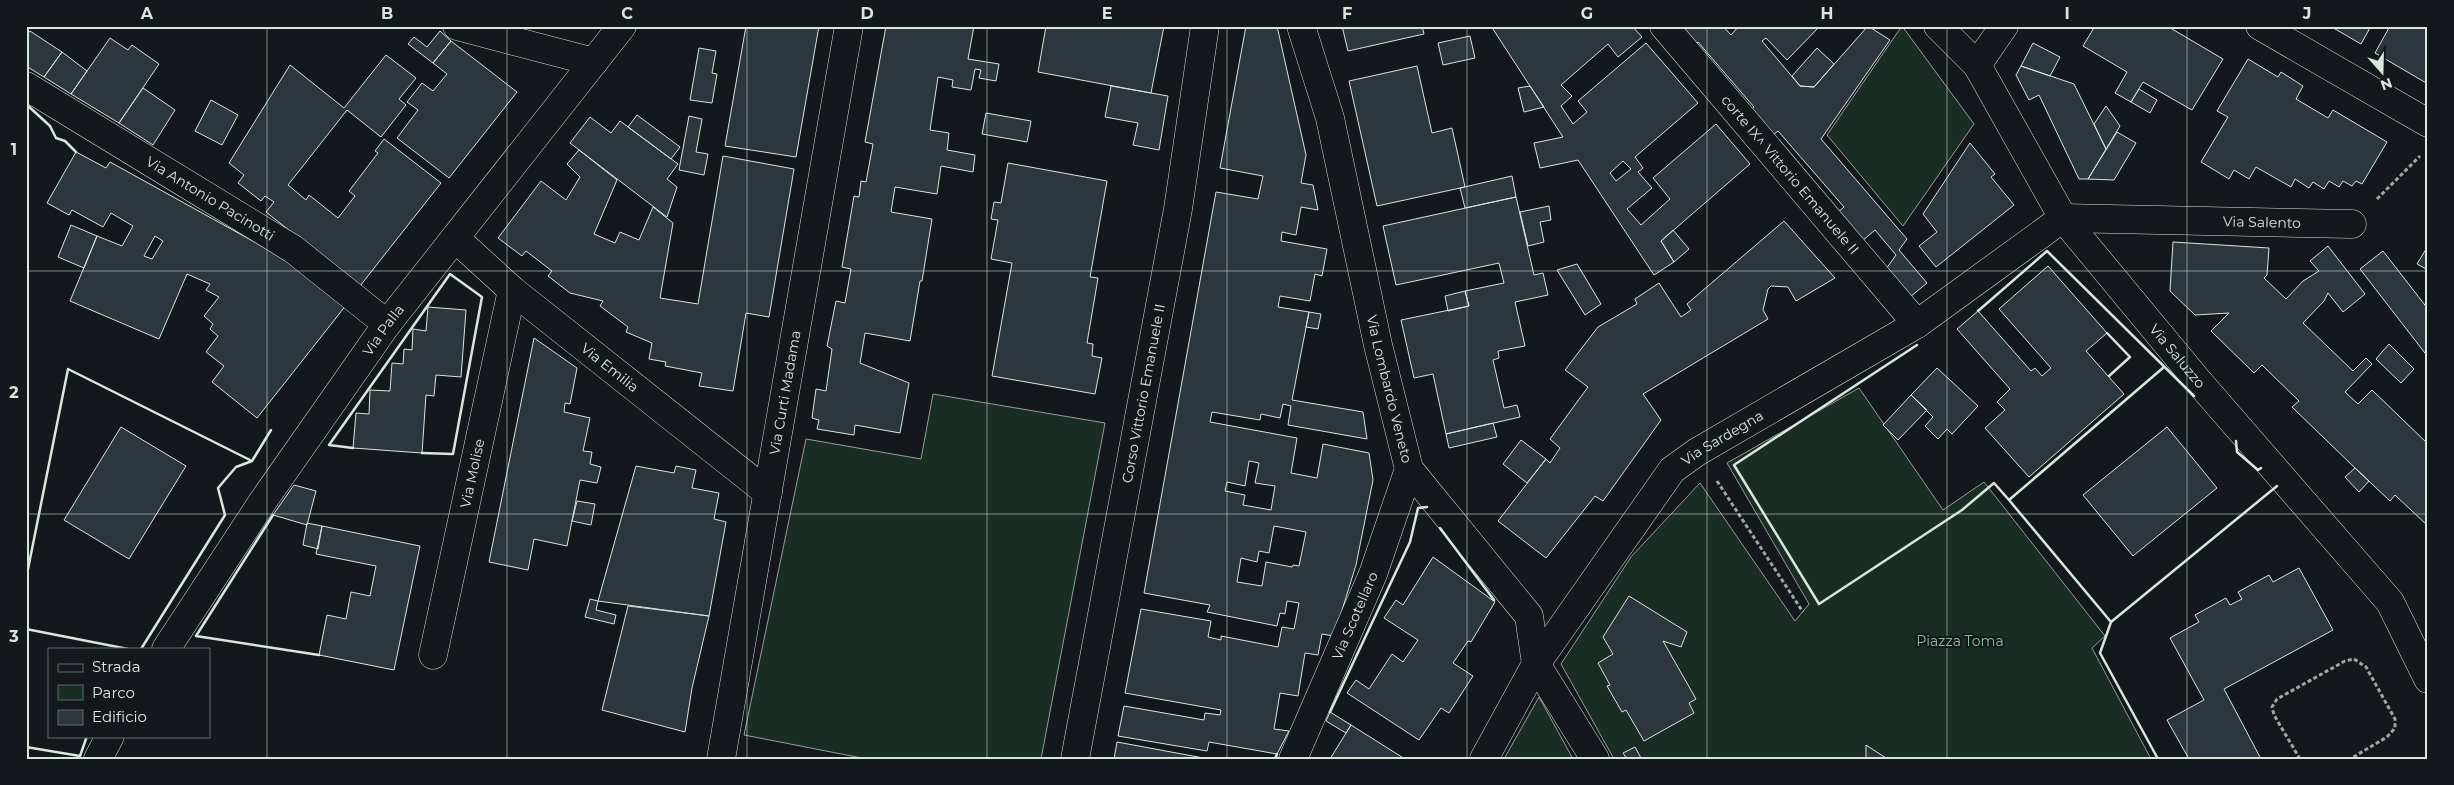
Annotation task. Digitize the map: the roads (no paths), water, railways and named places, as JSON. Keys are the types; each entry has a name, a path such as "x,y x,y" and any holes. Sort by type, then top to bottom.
{"street":[{"path":"457,26 594,62"},
{"name":"Via Palla","path":"167,648 263,501 387,324 622,26"},
{"name":"Via Curti Madama","path":"721,759 849,26"},
{"name":"Corso Vittorio Emanuele II","path":"1075,759 1176,219 1205,26"},
{"name":"Via Lombardo Veneto","path":"1301,26 1330,118 1378,345 1409,469 1529,616 1536,664 1595,759"},
{"name":"corte IX^ Vittorio Emanuele II","path":"1664,26 1917,324"},
{"name":"Via Saluzzo","path":"1938,26 1977,65 2063,218 2198,381 2390,602 2428,679"},
{"path":"1977,65 2004,26"},
{"path":"2260,26 2428,123"},
{"name":"Via Antonio Pacinotti","path":"26,86 292,249 387,324"},
{"name":"Via Sardegna","path":"1484,759 1536,664 1672,470 1698,452 1917,324 2063,218"},
{"name":"Via Salento","path":"2063,218 2352,224"},
{"name":"Via Emilia","path":"455,238 512,290 768,492"},
{"name":"Via Molise","path":"433,655 512,290"},
{"name":"Via Scotellaro","path":"1294,759 1374,574 1409,469"},
{"path":"98,759 109,738"}],"park label":[{"name":"Piazza Toma","path":"1960,641"}]}
